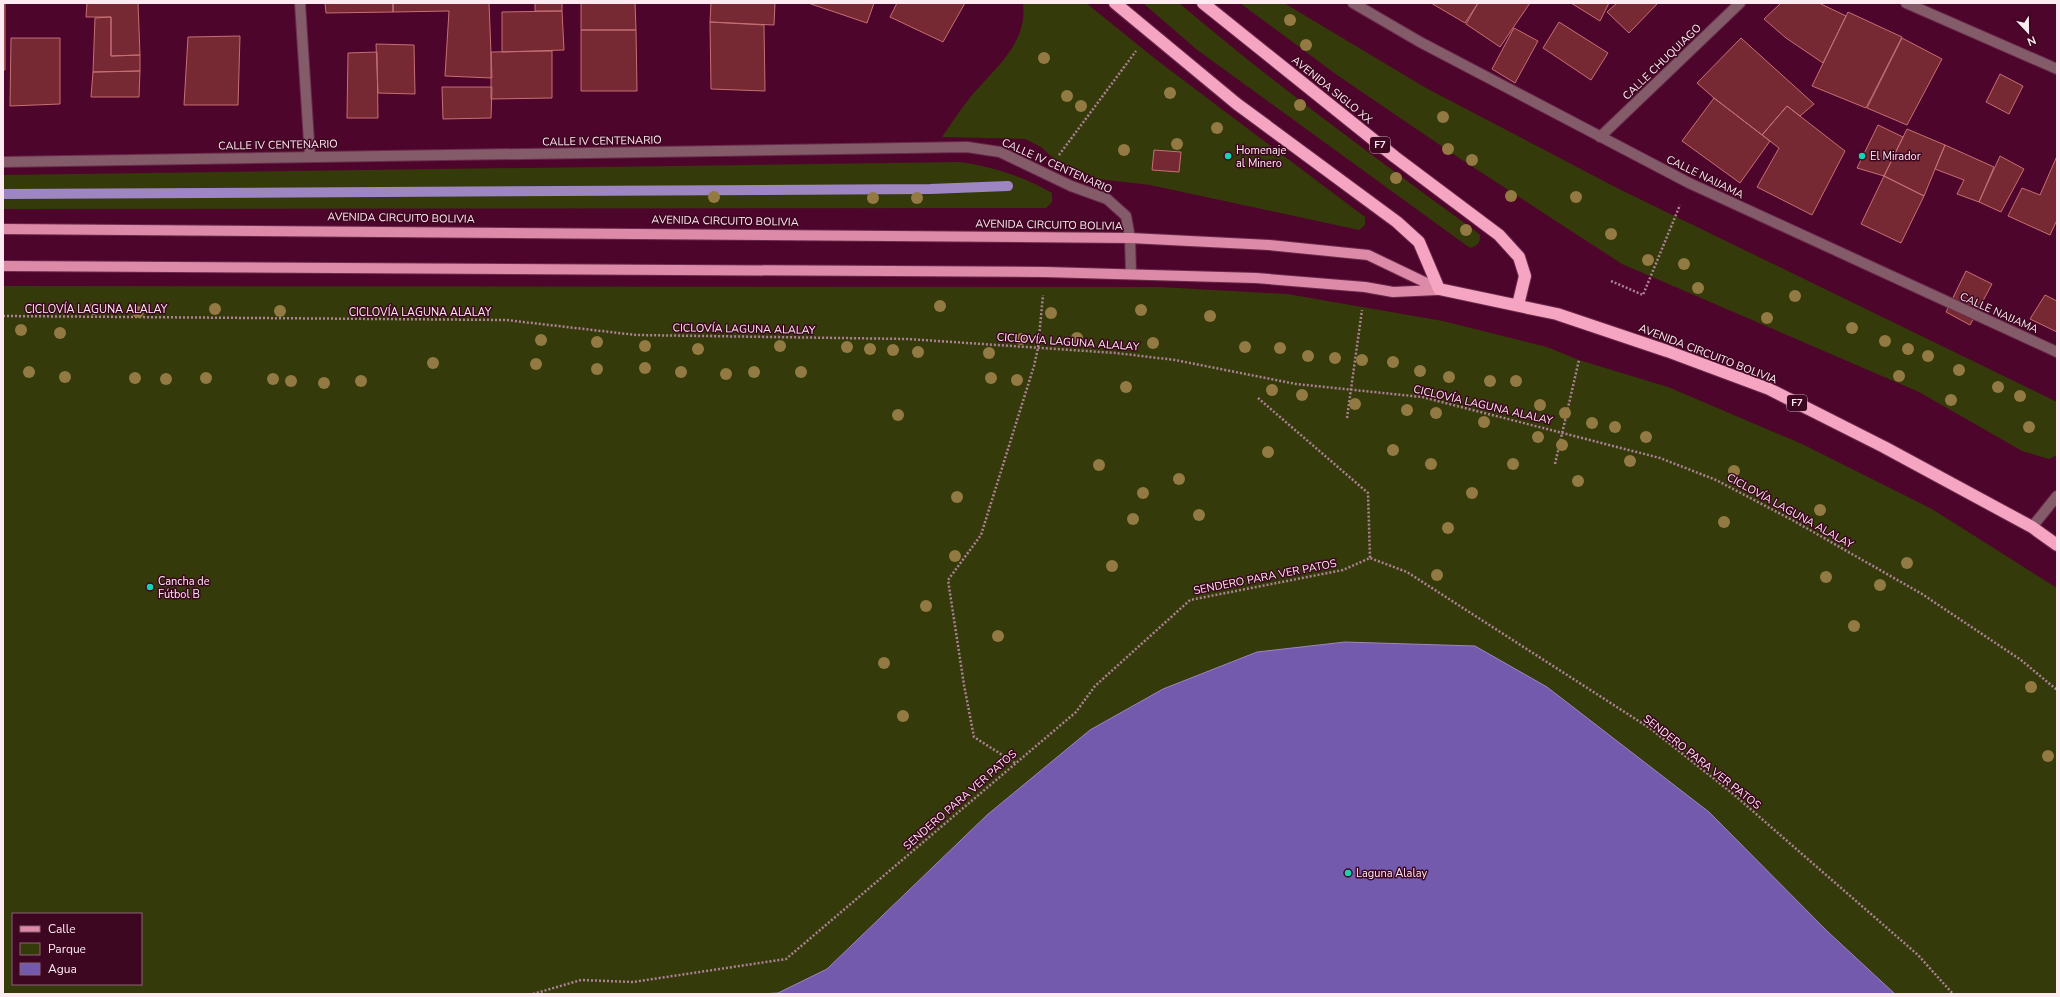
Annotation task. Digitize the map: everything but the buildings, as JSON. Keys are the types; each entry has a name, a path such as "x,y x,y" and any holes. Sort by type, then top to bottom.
{"highway":[{"path":"1115,3 1237,104 1397,222 1419,242 1438,289"},
{"name":"AVENIDA SIGLO XX","path":"1203,3 1389,152 1499,235 1519,257 1525,276 1518,305"},
{"name":"AVENIDA CIRCUITO BOLIVIA","path":"1438,289 1557,314 1660,348 1769,389 1884,447 2032,527 2057,545"}],"main road":[{"name":"AVENIDA CIRCUITO BOLIVIA","path":"3,229 1130,238 1269,246 1368,256 1438,289"},
{"name":"AVENIDA CIRCUITO BOLIVIA","path":"3,266 1045,272 1256,278 1365,287 1393,292 1438,289"}],"street":[{"path":"300,3 310,157"},
{"name":"CALLE NAIJAMA","path":"1353,3 1420,42 1600,138 1689,183 2057,352"},
{"name":"CALLE CHUQUIAGO","path":"1600,138 1740,3"},
{"path":"1906,3 2057,69"},
{"name":"CALLE IV CENTENARIO","path":"3,162 967,147 1000,152 1071,186 1107,199 1126,216 1130,238 1131,274"},
{"path":"2032,527 2057,496"}],"path":[{"path":"1058,157 1137,49"},
{"path":"1611,281 1643,295 1689,183"},
{"path":"1015,763 974,737 964,685 948,580 981,535 1034,366 1038,348 1045,272"},
{"path":"1348,418 1365,287"},
{"name":"CICLOVÍA LAGUNA ALALAY","path":"3,316 506,320 636,335 908,339 1116,353 1175,360 1296,384 1422,397 1660,458 1716,480 1794,521 1922,594 2021,660 2057,690"},
{"path":"1556,464 1579,360"},
{"path":"1258,398 1368,493 1370,558"},
{"name":"SENDERO PARA VER PATOS","path":"533,994 580,980 633,982 786,960 1076,712 1095,686 1190,600 1343,570 1370,558 1406,572 1651,729 1732,793 1918,955 1953,994"}],"green space":[{"path":"1023,3 1086,3 1158,61 1365,217 1365,225 1359,230 1150,185 1098,179 1055,160 1041,147 1025,139 942,137 965,104 1007,56 1020,32 1023,18"},
{"path":"1143,3 1179,3 1287,91 1474,230 1480,235 1478,244 1470,248 1196,49"},
{"path":"1240,3 1284,3 1426,88 1619,189 2057,402 2057,455 2049,459 2022,451 1919,392 1622,264 1459,158 1337,75"},
{"path":"960,162 1019,177 1052,193 1052,202 1046,208 3,209 3,175"},
{"path":"3,286 1160,287 1287,294 1443,321 1547,347 1579,360 1668,387 1802,444 1932,509 2057,588 2057,994 1895,994 1827,931 1475,646 1345,642 1257,652 1163,689 1090,730 987,815 827,969 778,993 3,994"}],"water":[{"name":"Laguna Alalay","path":"1345,642 1475,646 1547,687 1709,812 1827,931 1895,994 759,994 778,993 827,969 987,815 1090,730 1163,689 1257,652"}],"waterway":[{"path":"3,194 930,189 1008,186"}],"place":[{"name":"Homenaje al Minero","path":"1228,156"},
{"name":"El Mirador","path":"1862,156"},
{"name":"Cancha de Fútbol B","path":"150,587"},
{"name":"Laguna Alalay","path":"1348,873"}]}
